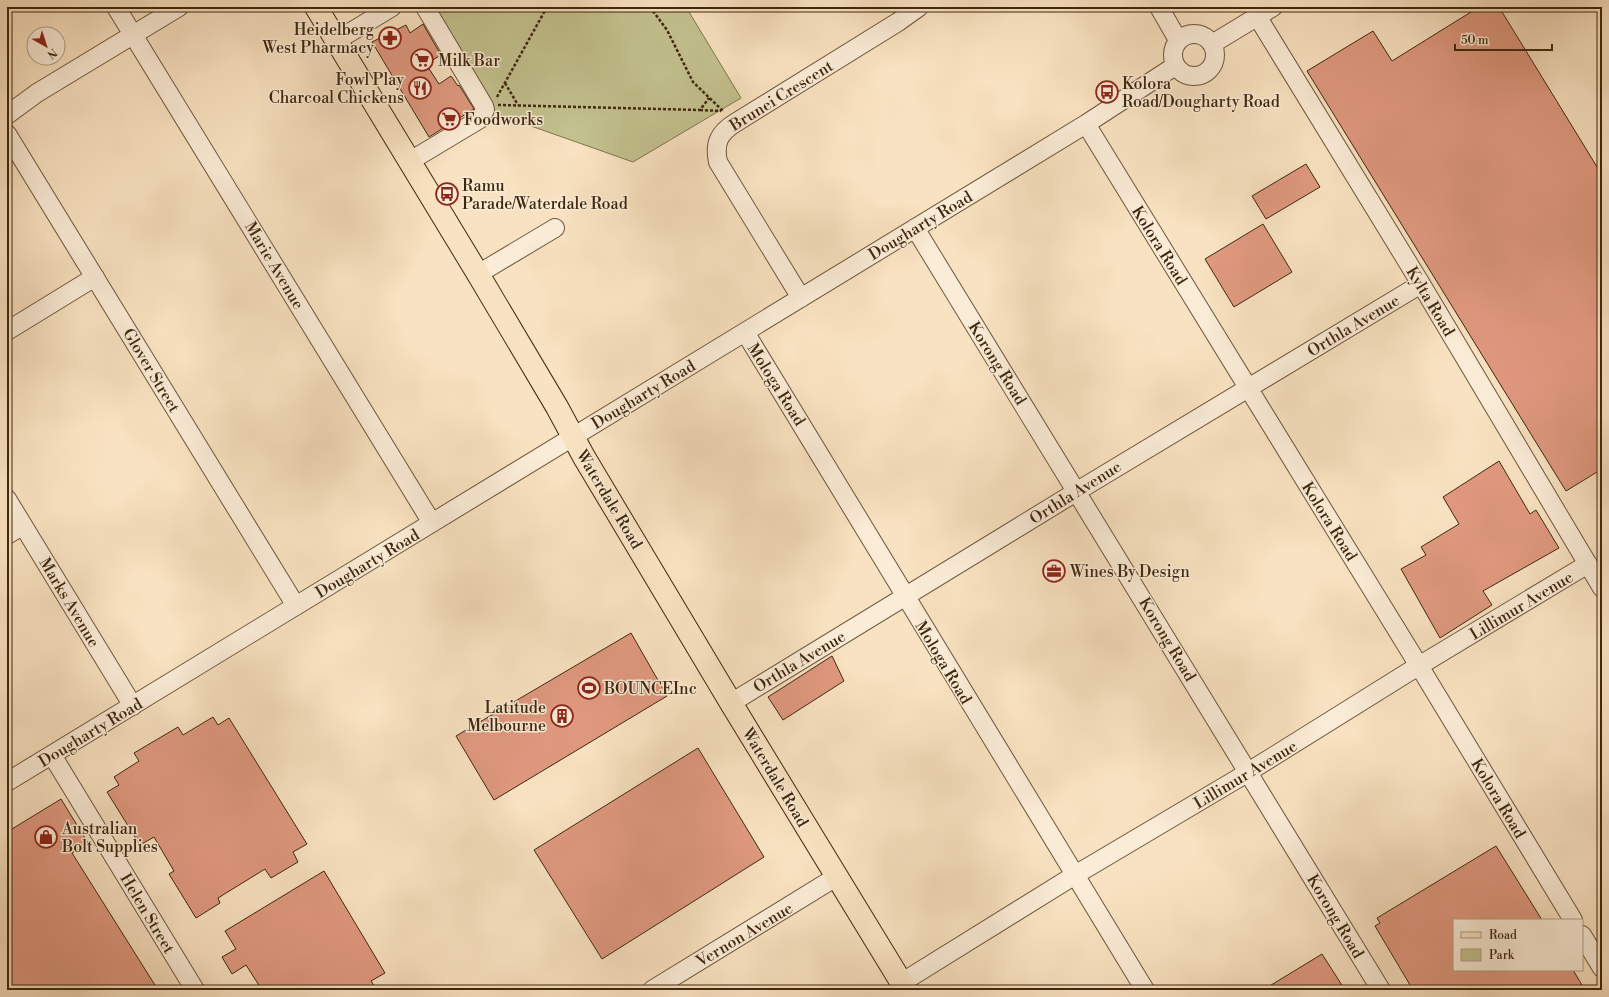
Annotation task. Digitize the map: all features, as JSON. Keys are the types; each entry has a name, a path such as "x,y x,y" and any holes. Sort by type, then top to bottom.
{"main road":[{"name":"Waterdale Road","path":"316,7 478,274 731,703 903,986"}],"street":[{"name":"Marie Avenue","path":"116,7 134,34 432,523"},
{"path":"7,115 37,93 179,7"},
{"path":"336,41 392,7"},
{"path":"410,162 480,119 488,108 484,106 425,7"},
{"name":"Brunei Crescent","path":"801,298 718,162 716,153 718,138 725,129 728,117 898,22 919,7"},
{"path":"1159,7 1178,40"},
{"path":"1212,44 1274,7"},
{"name":"Kylta Road","path":"1257,16 1421,284 1602,588"},
{"path":"1195,34 1202,35 1212,44 1215,50 1213,66 1204,74 1192,77 1180,72 1175,66 1173,51 1178,40 1184,36 1195,34"},
{"name":"Dougharty Road","path":"7,782 1086,124 1175,66"},
{"name":"Kolora Road","path":"1086,124 1572,919"},
{"name":"Glover Street","path":"7,134 296,606"},
{"path":"478,274 555,228"},
{"name":"Korong Road","path":"915,228 1381,990"},
{"path":"7,331 95,277"},
{"name":"Orthla Avenue","path":"731,703 1248,387 1421,284"},
{"name":"Mologa Road","path":"745,332 1145,990"},
{"name":"Marks Avenue","path":"7,499 133,706"},
{"path":"7,535 23,525"},
{"name":"Lillimur Avenue","path":"903,986 1075,875 1248,772 1588,564"},
{"name":"Helen Street","path":"52,755 195,990"},
{"name":"Vernon Avenue","path":"652,990 836,877"},
{"path":"1583,937 1602,968"}],"path":[{"path":"488,108 505,83 547,7"},
{"path":"650,7 667,30 693,82 728,117"},
{"path":"505,83 518,106"},
{"path":"700,110 709,98"},
{"path":"488,108 518,106 700,110 728,117"}],"green space":[{"path":"432,7 686,7 741,98 633,162 497,114"}],"building":[{"path":"1479,7 1499,7 1602,175 1602,469 1566,491 1307,71 1373,31 1392,61"},
{"path":"423,24 441,55 426,64 439,84 451,76 458,86 459,85 474,109 429,137 372,42 406,25 410,33"},
{"path":"1306,164 1320,187 1266,219 1252,196"},
{"path":"1263,224 1292,272 1234,307 1205,259"},
{"path":"1499,461 1530,514 1536,510 1559,548 1483,591 1492,605 1440,638 1401,569 1426,555 1421,547 1459,524 1443,497"},
{"name":"Latitude Melbourne","path":"631,633 667,696 494,800 456,736"},
{"path":"832,656 844,681 783,720 768,697"},
{"path":"213,717 218,725 229,718 307,844 293,852 298,862 271,878 265,869 218,898 220,903 196,918 169,874 174,871 154,837 140,845 107,792 119,785 114,777 139,761 134,753 178,727 183,735"},
{"path":"698,748 764,857 602,959 534,850"},
{"path":"61,799 88,843 72,853 158,990 7,990 7,832"},
{"path":"1496,846 1541,919 1453,919 1453,971 1574,971 1585,990 1413,990 1375,926 1380,923 1377,918"},
{"path":"324,871 385,973 371,981 377,990 262,990 246,965 232,974 222,957 236,949 225,931"},
{"path":"1322,954 1345,990 1263,990"}],"place":[{"name":"Heidelberg West Pharmacy","path":"390,38"},
{"name":"Milk Bar","path":"422,60"},
{"name":"Fowl Play Charcoal Chickens","path":"420,88"},
{"name":"Kolora Road/Dougharty Road","path":"1107,92"},
{"name":"Foodworks","path":"449,119"},
{"name":"Ramu Parade/Waterdale Road","path":"447,194"},
{"name":"Wines By Design","path":"1054,571"},
{"name":"BOUNCEInc","path":"589,688"},
{"name":"Latitude Melbourne","path":"562,716"},
{"name":"Australian Bolt Supplies","path":"46,837"}]}
